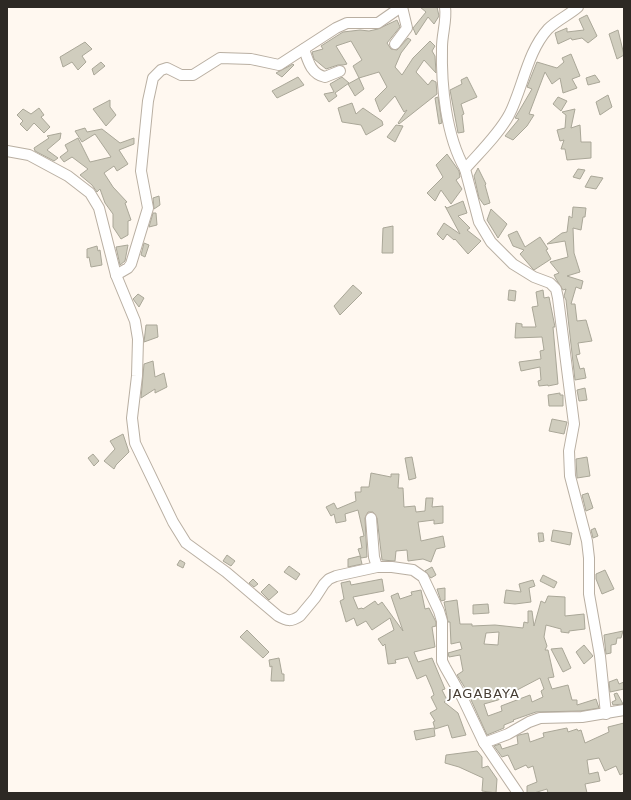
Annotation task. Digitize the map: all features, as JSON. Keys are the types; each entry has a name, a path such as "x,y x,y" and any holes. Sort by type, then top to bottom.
{"street":[{"path":"116,275 128,268 131,264 147,212 141,171 148,101 155,75 161,70 167,68 181,75 193,75 220,58 251,59 279,65 336,28 347,23 378,23 402,7 407,28 395,44"},
{"path":"445,7 442,65 444,91 453,142 465,170 479,222 491,242 514,264 534,277 550,283 556,289 574,424 569,451 570,476 587,541 589,558 589,594 600,656 606,714"},
{"path":"465,170 498,132 509,114 519,85 540,40 548,29 578,7"},
{"path":"304,49 311,68 318,75 325,78 340,70"},
{"path":"7,151 29,155 55,168 90,193 99,208 116,275 135,321 138,339 137,376 132,418 135,443 173,522 186,543 226,572 278,616 287,621 293,621 300,616 329,578 377,567 401,567 413,570 423,578 440,611 442,621 442,661 462,697 484,743 518,793"},
{"path":"371,518 374,557 377,567"},
{"path":"484,743 508,734 529,722 540,718 582,717 624,710"}],"building":[{"path":"420,7 437,7 439,16 434,24 428,17 416,35 413,28 426,12"},
{"path":"587,15 597,36 588,43 582,38 572,40 571,38 558,44 555,33 567,28 567,32 584,30 579,19"},
{"path":"397,20 400,27 387,43 391,49 397,50 408,38 411,40 401,53 395,67 402,75 413,58 430,41 435,46 432,51 435,56 436,73 424,60 416,72 428,85 432,80 436,82 437,94 399,124 398,123 407,110 404,112 395,96 380,112 375,99 387,87 379,72 359,78 353,66 362,60 351,41 336,46 347,64 326,69 314,59 312,52 323,49 321,46 343,32 360,30 369,31 378,29"},
{"path":"618,30 624,55 617,59 609,34"},
{"path":"85,42 92,49 82,56 86,62 78,70 72,62 63,67 60,57"},
{"path":"571,54 580,76 572,79 577,88 563,93 560,78 552,84 545,72 529,114 534,115 527,126 513,140 505,136 519,119 515,118 532,89 527,87 537,62 557,68 564,62 562,58"},
{"path":"101,62 105,66 94,75 92,69"},
{"path":"293,64 294,65 282,77 276,73"},
{"path":"595,75 600,82 588,85 586,78"},
{"path":"298,77 304,85 277,98 272,91"},
{"path":"342,77 349,83 335,93 337,96 329,102 324,94 334,92 330,84"},
{"path":"467,77 477,97 461,104 464,114 462,115 464,132 458,133 450,90 462,84 461,80"},
{"path":"359,78 364,89 355,96 348,84"},
{"path":"608,95 612,107 600,115 596,102"},
{"path":"438,97 442,123 439,124 435,98"},
{"path":"558,97 567,101 561,111 553,104"},
{"path":"110,100 110,107 116,115 106,126 93,109"},
{"path":"352,103 356,114 363,108 382,121 383,125 366,135 361,125 342,122 338,108"},
{"path":"39,108 44,115 41,117 50,127 44,133 34,123 27,131 20,124 23,121 17,115 23,109 31,114"},
{"path":"575,109 571,128 580,125 581,142 591,142 591,158 567,160 565,149 561,149 564,140 560,141 557,130 565,128 566,115 562,112"},
{"path":"396,125 403,126 395,142 387,137"},
{"path":"85,128 87,132 102,129 120,143 134,138 134,144 119,150 128,164 117,171 114,166 104,173 113,187 127,202 125,203 131,220 128,221 128,235 121,239 113,227 113,214 105,203 100,189 97,192 92,185 80,175 88,169 72,157 64,162 60,157 68,151 65,145 78,138 90,162 111,157 95,134 82,142 75,131"},
{"path":"61,133 60,139 47,150 58,158 54,161 35,151 34,148 49,138 47,136"},
{"path":"447,154 459,171 460,177 456,180 462,189 451,204 441,190 435,201 427,193 443,177 436,165"},
{"path":"478,168 486,184 490,203 484,205 479,198 474,176"},
{"path":"578,169 585,170 580,179 573,177"},
{"path":"591,176 603,178 596,189 585,187"},
{"path":"159,196 160,205 154,209 153,198"},
{"path":"463,201 467,213 458,216 470,228 467,230 481,241 468,254 455,239 454,240 447,234 443,240 437,234 444,223 460,234 445,206 447,208"},
{"path":"573,207 586,208 581,230 573,228 574,253 580,272 567,276 583,281 581,289 576,287 571,304 575,304 577,321 586,320 592,341 578,343 580,354 576,355 580,369 584,368 586,378 575,380 566,300 564,296 566,289 563,290 556,279 554,275 559,273 550,262 568,257 565,241 547,244 562,233 567,232 569,216 572,218"},
{"path":"491,209 507,224 498,238 487,220"},
{"path":"153,213 156,213 157,225 149,227"},
{"path":"393,226 393,253 382,253 383,228"},
{"path":"517,231 525,247 540,237 548,249 546,250 551,259 534,270 520,254 524,250 513,246 508,235"},
{"path":"144,243 149,245 145,257 141,255"},
{"path":"128,245 125,261 120,265 116,247"},
{"path":"97,246 98,251 100,250 102,265 91,267 89,257 87,258 87,249"},
{"path":"353,285 362,293 340,315 334,306"},
{"path":"509,290 516,291 515,301 508,300"},
{"path":"543,290 544,298 549,297 555,327 553,327 558,384 548,386 539,386 538,381 541,380 540,367 521,371 519,362 541,359 540,351 544,350 542,337 515,338 516,323 522,324 522,327 536,327 532,307 538,306 536,292"},
{"path":"138,294 144,298 139,307 133,299"},
{"path":"146,325 157,325 158,337 144,342"},
{"path":"153,361 155,377 164,373 167,387 155,393 155,389 141,398 144,364"},
{"path":"585,388 587,400 579,401 577,390"},
{"path":"560,393 560,395 563,395 563,406 549,406 548,395"},
{"path":"552,419 567,422 564,434 549,431"},
{"path":"123,434 129,452 114,469 104,461 115,449 110,441"},
{"path":"93,454 99,461 94,466 88,458"},
{"path":"412,457 416,478 409,480 405,458"},
{"path":"587,457 590,476 577,478 576,459"},
{"path":"371,473 391,477 391,474 399,474 398,488 403,488 404,507 415,506 416,512 425,511 426,498 433,498 432,507 443,506 443,523 434,524 434,520 418,522 421,541 443,536 445,547 436,549 431,562 423,559 408,561 407,550 396,551 395,561 382,560 377,518 373,512 368,512 365,518 367,557 361,558 358,549 362,548 360,537 364,536 358,510 345,514 346,521 336,523 334,514 331,516 326,507 334,503 337,509 356,501 355,492 361,492 361,487 369,487"},
{"path":"588,493 593,508 586,511 582,495"},
{"path":"595,528 598,536 593,538 591,530"},
{"path":"553,530 572,533 570,545 551,541"},
{"path":"538,533 543,533 544,541 539,542"},
{"path":"227,555 235,561 231,566 223,561"},
{"path":"360,556 362,564 348,567 348,559"},
{"path":"180,560 185,563 183,568 177,565"},
{"path":"289,566 300,574 296,580 284,572"},
{"path":"432,567 436,575 431,578 425,571"},
{"path":"605,570 614,589 602,594 596,579 596,574"},
{"path":"543,575 557,582 554,588 540,581"},
{"path":"253,579 258,584 254,587 249,583"},
{"path":"382,579 384,591 353,597 358,609 363,609 375,601 378,605 382,602 403,631 391,596 398,593 400,599 412,595 411,592 421,590 425,609 429,608 436,622 436,626 432,627 435,647 414,652 418,662 432,658 445,689 442,690 447,700 444,702 458,713 466,735 452,738 448,725 435,729 433,722 435,721 430,713 437,709 431,697 434,695 432,689 426,675 417,679 408,657 395,660 396,663 388,664 385,644 383,646 378,639 394,630 390,618 372,630 366,621 357,626 354,618 346,622 340,601 344,599 341,583 350,581 351,585"},
{"path":"533,580 535,586 529,588 531,602 515,604 504,603 506,590 521,592 519,584"},
{"path":"269,584 278,592 269,600 261,592"},
{"path":"445,588 445,600 441,601 437,589"},
{"path":"548,596 565,597 565,616 584,614 585,629 569,631 569,633 561,632 561,629 546,625 544,637 547,646 545,650 548,650 554,677 548,678 552,689 568,685 572,700 577,700 577,705 596,699 599,708 581,711 536,712 513,720 514,721 504,725 504,728 487,735 467,691 457,675 463,671 460,655 449,657 448,653 462,649 460,642 451,644 450,622 448,622 444,602 457,600 460,624 472,624 472,626 495,625 523,628 524,622 528,623 528,611 532,611 534,626 541,601 545,603","holes":["499,632 498,645 484,644 486,633","540,678 544,689 541,691 543,697 532,702 530,695 501,706 502,711 488,716 484,704 498,700"]},
{"path":"488,604 489,613 473,614 473,605"},
{"path":"247,630 269,652 263,658 240,637"},
{"path":"623,631 621,638 617,638 616,644 611,645 611,653 606,654 604,635"},
{"path":"584,645 593,656 584,664 576,652"},
{"path":"562,648 571,668 563,672 551,649"},
{"path":"279,658 282,674 284,674 284,681 271,681 272,666 270,667 269,660"},
{"path":"617,679 619,684 624,682 624,689 610,692 609,682"},
{"path":"617,693 623,704 613,705 612,702 616,700 614,694"},
{"path":"624,723 624,773 620,775 616,766 605,771 599,758 587,760 589,774 598,772 600,781 585,784 587,793 548,793 547,789 534,793 527,793 527,786 537,782 533,766 528,768 526,765 515,770 508,755 502,757 494,746 500,744 502,749 518,744 517,736 519,735 528,733 530,742 544,737 543,733 567,728 568,732 577,729 578,731 581,730 585,743 609,732 608,727"},
{"path":"434,728 435,736 416,740 414,731"},
{"path":"477,751 482,757 482,768 488,766 497,779 496,793 482,791 483,778 459,767 445,763 446,755"}],"district":[{"name":"JAGABAYA","path":"484,693"}]}
